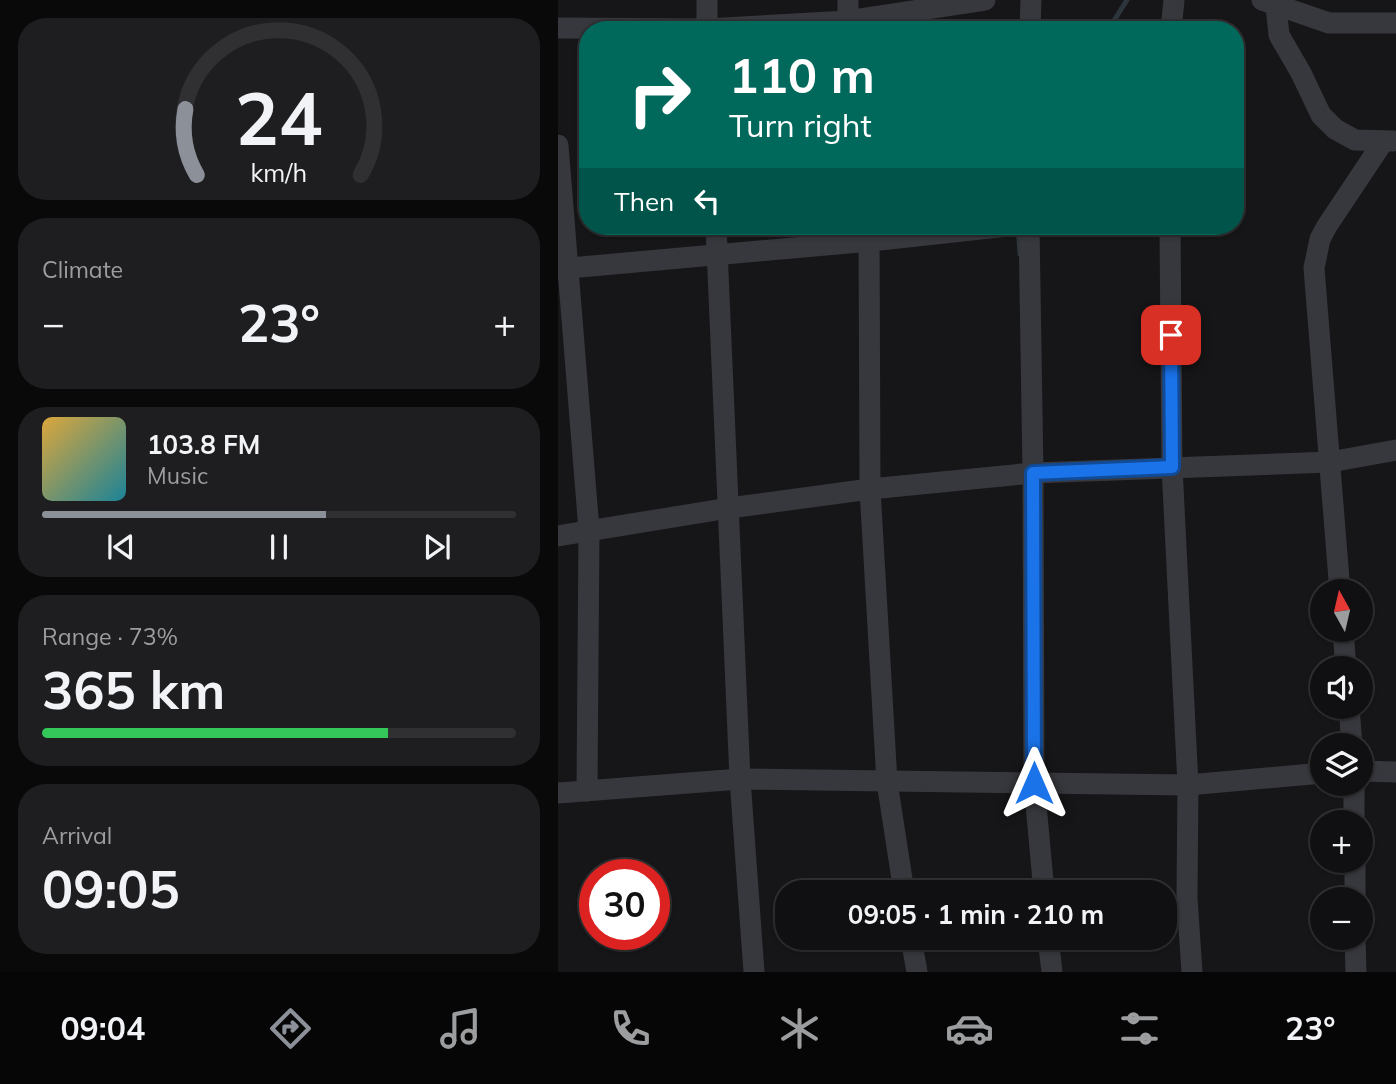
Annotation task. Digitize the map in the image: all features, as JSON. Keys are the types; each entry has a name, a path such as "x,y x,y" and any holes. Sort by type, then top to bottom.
{"street":[{"path":"707,0 707,21"},
{"path":"801,21 984,0"},
{"path":"1030,21 1031,0"},
{"path":"1172,21 1174,0"},
{"path":"1269,3 1329,23 1396,23"},
{"path":"1269,3 1280,35 1321,115 1335,128 1355,140 1389,141"},
{"path":"558,28 579,28"},
{"path":"1339,579 1313,268 1320,239 1327,226 1389,141"},
{"path":"558,145 563,269 589,530 587,791"},
{"path":"716,235 740,779 754,972"},
{"path":"563,269 717,254 855,235"},
{"path":"870,235 870,489 887,782 902,880"},
{"path":"1029,235 1034,783 1043,880"},
{"path":"1170,235 1172,467 1188,785 1187,898 1192,972"},
{"path":"558,536 729,508 870,489 1033,473 1330,462 1396,450"},
{"path":"1373,771 1396,772"},
{"path":"558,793 740,779 1188,785 1310,774"},
{"path":"914,950 917,972"},
{"path":"1049,950 1052,972"},
{"path":"1355,950 1355,972"}],"waterway":[{"path":"1114,21 1127,0"},
{"path":"1019,235 1020,254"}],"route":[{"path":"1034,783 1033,473 1172,467 1171,335"}]}
